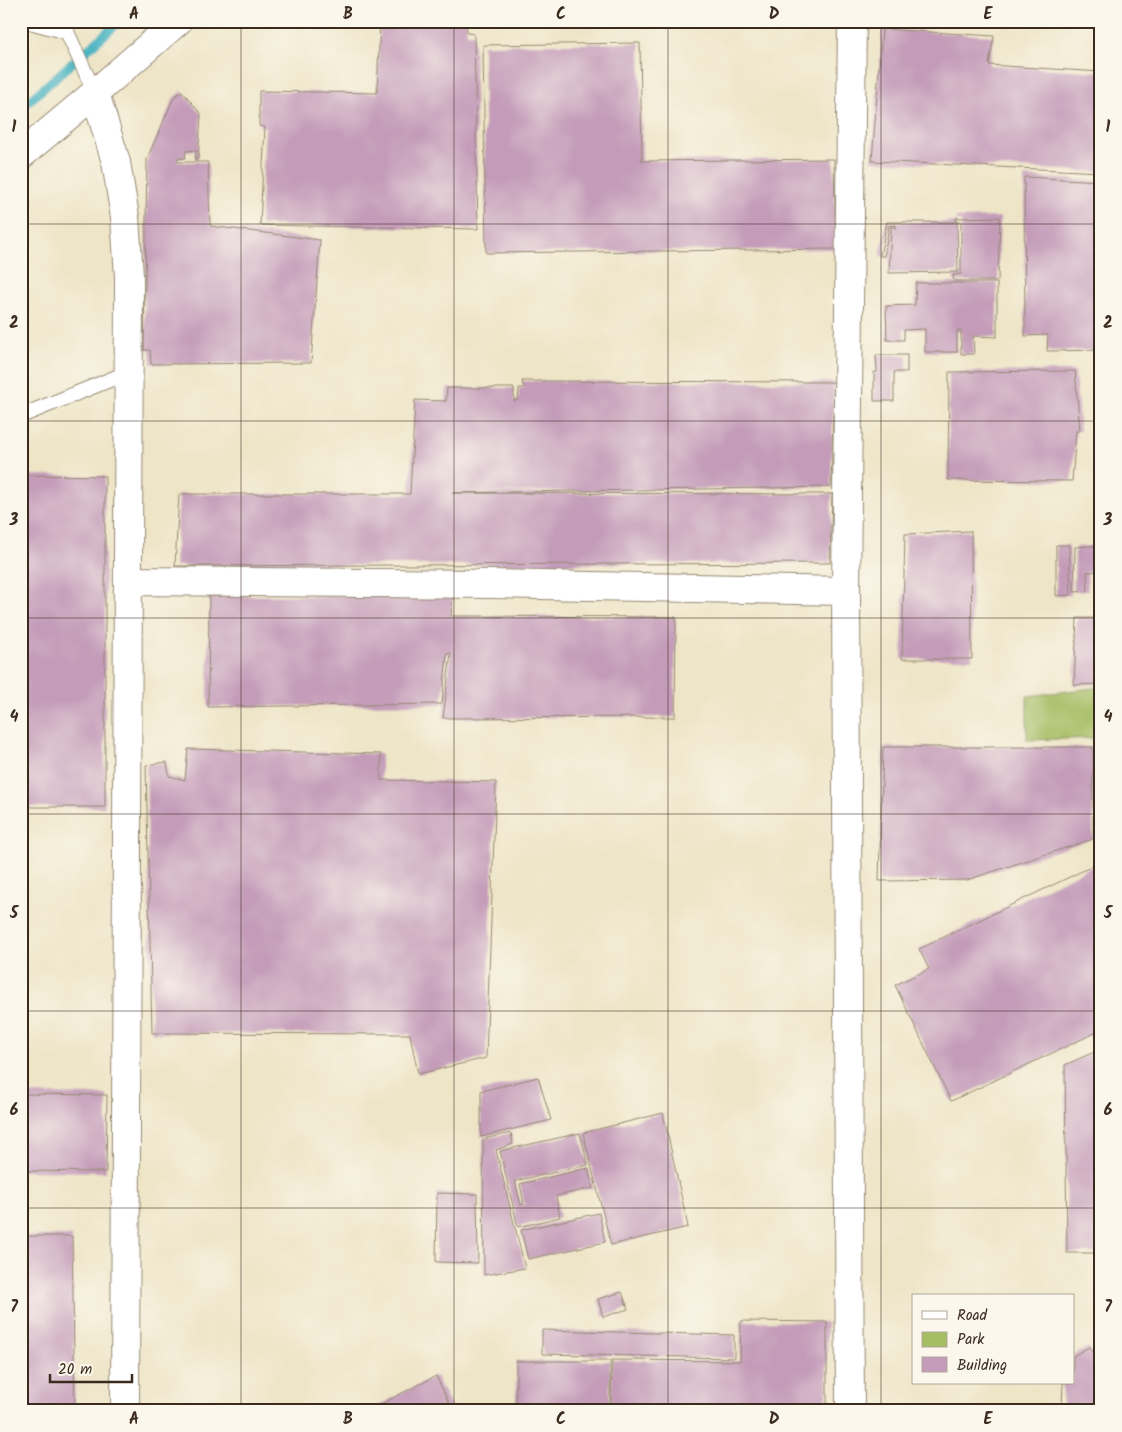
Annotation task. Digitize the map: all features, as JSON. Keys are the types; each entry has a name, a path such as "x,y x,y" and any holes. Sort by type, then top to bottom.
{"street":[{"path":"21,155 96,94 178,21"},
{"path":"850,1411 846,591 852,21"},
{"path":"96,94 116,162 126,217 130,276 126,1411"},
{"path":"128,581 492,584 846,591"}],"lane":[{"path":"26,21 67,27 96,94"},
{"path":"21,416 129,372"}],"green space":[{"path":"1101,687 1101,738 1027,740 1027,696"}],"building":[{"path":"380,21 466,21 467,33 474,34 478,229 260,225 265,127 259,126 259,91 377,93"},
{"path":"882,29 994,36 989,65 1101,72 1101,172 872,161"},
{"path":"640,43 642,161 834,159 836,249 486,253 483,45"},
{"path":"182,91 201,114 198,159 195,160 196,150 186,151 185,158 177,159 178,162 208,162 210,226 320,240 311,363 151,364 150,350 144,350 147,159 174,97"},
{"path":"1024,177 1101,181 1101,350 1047,351 1048,335 1025,336"},
{"path":"1000,217 998,281 954,281 953,275 961,274 961,221 956,221 956,218"},
{"path":"887,222 957,222 958,272 889,273 891,227 896,228 896,225 889,226 884,256 880,256"},
{"path":"916,283 997,283 997,337 973,336 974,354 961,354 961,331 957,331 957,352 925,352 925,329 904,330 904,340 887,340 886,306 915,305"},
{"path":"876,355 907,355 907,372 894,372 894,401 874,401 874,372 877,372"},
{"path":"1075,371 1080,431 1076,431 1072,481 948,480 949,372"},
{"path":"522,381 834,382 831,487 452,493 832,494 830,563 175,566 179,494 410,494 415,400 446,401 447,388 514,388 514,401 518,400 519,388 524,388"},
{"path":"21,475 105,476 105,807 21,807"},
{"path":"971,531 972,659 902,659 905,534"},
{"path":"1056,545 1069,545 1071,595 1056,596"},
{"path":"1101,545 1101,571 1087,572 1088,591 1074,592 1075,547"},
{"path":"453,595 451,616 676,617 675,717 443,718 451,653 447,654 442,704 208,707 209,596"},
{"path":"1077,618 1099,618 1101,684 1074,685"},
{"path":"883,747 1093,747 1093,839 967,880 879,881"},
{"path":"188,749 381,754 381,780 496,782 486,1058 418,1074 410,1034 152,1033 146,765 167,762 169,776 185,780"},
{"path":"1101,862 1101,1030 951,1101 895,985 929,969 919,949"},
{"path":"1101,1049 1101,1253 1067,1253 1065,1065"},
{"path":"538,1077 551,1120 481,1137 481,1091"},
{"path":"21,1094 107,1095 106,1172 21,1171"},
{"path":"663,1113 688,1227 611,1245 583,1133"},
{"path":"511,1133 513,1144 496,1150 525,1268 484,1275 483,1139"},
{"path":"580,1133 588,1165 515,1181 521,1205 524,1204 520,1184 588,1168 593,1188 556,1196 560,1217 518,1227 500,1151"},
{"path":"437,1193 477,1194 478,1263 436,1262"},
{"path":"599,1213 605,1242 528,1259 521,1230"},
{"path":"21,1236 72,1236 75,1411 21,1411"},
{"path":"622,1292 628,1309 603,1317 598,1299"},
{"path":"741,1321 827,1322 827,1411 611,1411 612,1360 740,1361"},
{"path":"542,1330 734,1335 734,1358 542,1354"},
{"path":"1089,1347 1101,1367 1101,1411 1065,1411 1062,1406 1063,1384 1074,1384 1074,1355"},
{"path":"516,1361 610,1361 610,1411 516,1411"},
{"path":"436,1376 453,1411 367,1411"}],"waterway":[{"path":"21,108 120,21"}]}
